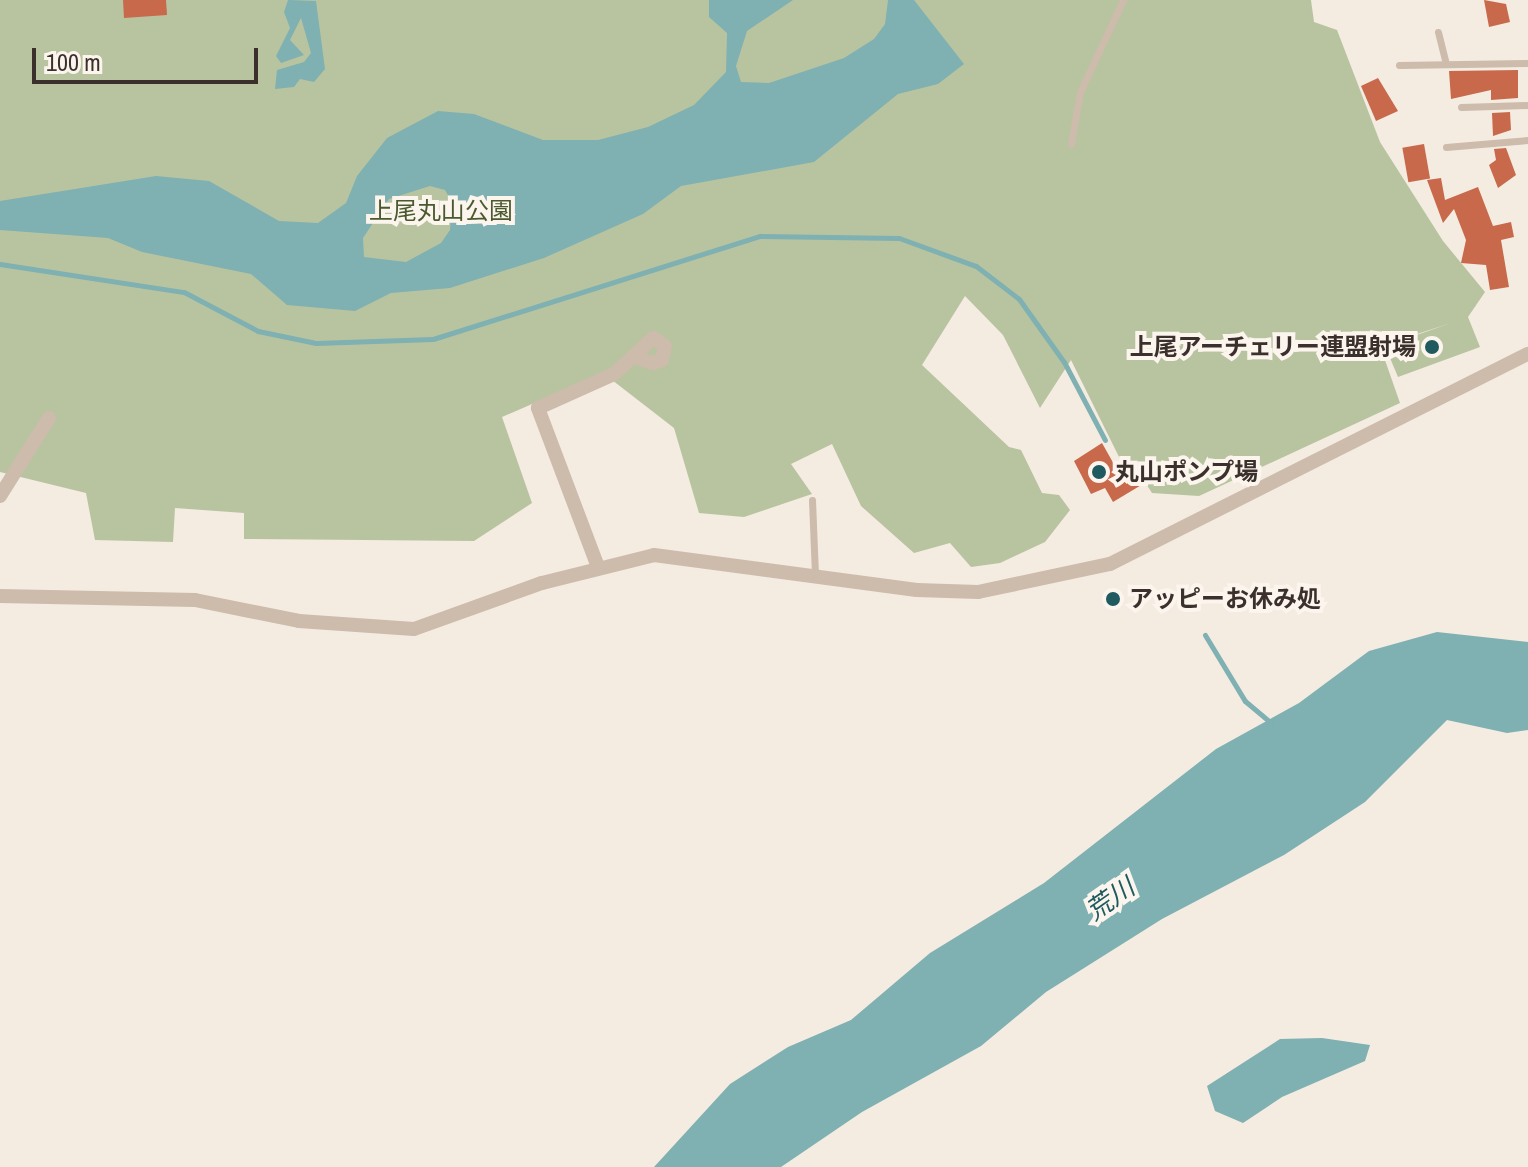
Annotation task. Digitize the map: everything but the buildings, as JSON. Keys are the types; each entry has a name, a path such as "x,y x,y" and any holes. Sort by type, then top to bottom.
{"street":[{"path":"0,596 195,600 299,621 414,629 598,567 654,555 815,576 978,592 1110,564 1528,354"},
{"path":"598,567 538,408 614,374 634,357"},
{"path":"0,496 49,418"},
{"path":"0,484 0,496"}],"lane":[{"path":"1071,144 1080,92 1123,0"},
{"path":"1438,32 1446,64"},
{"path":"1399,65 1528,63"},
{"path":"1461,107 1528,105"},
{"path":"1446,147 1528,140"},
{"path":"812,500 815,576"}],"green space":[{"name":"上尾丸山公園","path":"0,0 1311,0 1314,22 1337,30 1380,142 1443,241 1485,292 1468,317 1480,347 1398,377 1385,346 1451,323 1380,346 1400,403 1199,496 1152,493 1134,465 1124,467 1071,360 1040,408 1003,335 965,296 922,365 1009,447 1021,450 1042,493 1059,495 1070,510 1045,542 1000,563 971,567 950,543 914,553 861,506 832,444 791,464 812,494 744,517 699,513 674,428 603,373 502,417 532,503 474,541 244,539 244,513 175,508 173,542 95,540 86,493 0,472"}],"water":[{"path":"288,0 316,1 325,69 314,82 300,79 294,87 275,89 277,70 304,62 311,53 301,18 290,40 304,55 281,63 276,56 290,28 284,12"},
{"path":"709,0 793,0 747,31 736,66 741,82 769,83 844,58 874,39 885,24 888,0 914,0 964,64 938,84 898,94 814,162 681,186 643,214 544,258 450,288 391,293 355,311 287,305 251,274 142,252 108,238 0,230 0,201 156,176 209,181 279,221 318,223 346,203 357,176 387,138 438,111 474,114 543,140 598,140 648,127 694,105 726,72 727,33 709,17","holes":["430,186 445,190 452,202 450,230 441,243 406,262 364,257 363,238 389,199"]},
{"name":"荒川","path":"1437,632 1528,642 1528,730 1507,733 1447,720 1365,802 1284,855 1162,919 1046,992 981,1046 862,1112 781,1167 654,1167 730,1084 788,1047 851,1020 930,953 1044,883 1216,749 1299,703 1369,651"},
{"path":"1322,1038 1370,1045 1365,1061 1282,1097 1243,1123 1215,1111 1207,1086 1280,1039"}],"waterway":[{"path":"0,264 184,292 258,331 316,343 433,339 760,236 899,238 976,266 1019,299 1064,362 1105,440"},
{"path":"1205,635 1245,701 1271,723"}],"place":[{"name":"上尾アーチェリー連盟射場","path":"1432,347"},
{"name":"丸山ポンプ場","path":"1099,472"},
{"name":"アッピーお休み処","path":"1113,599"}]}
